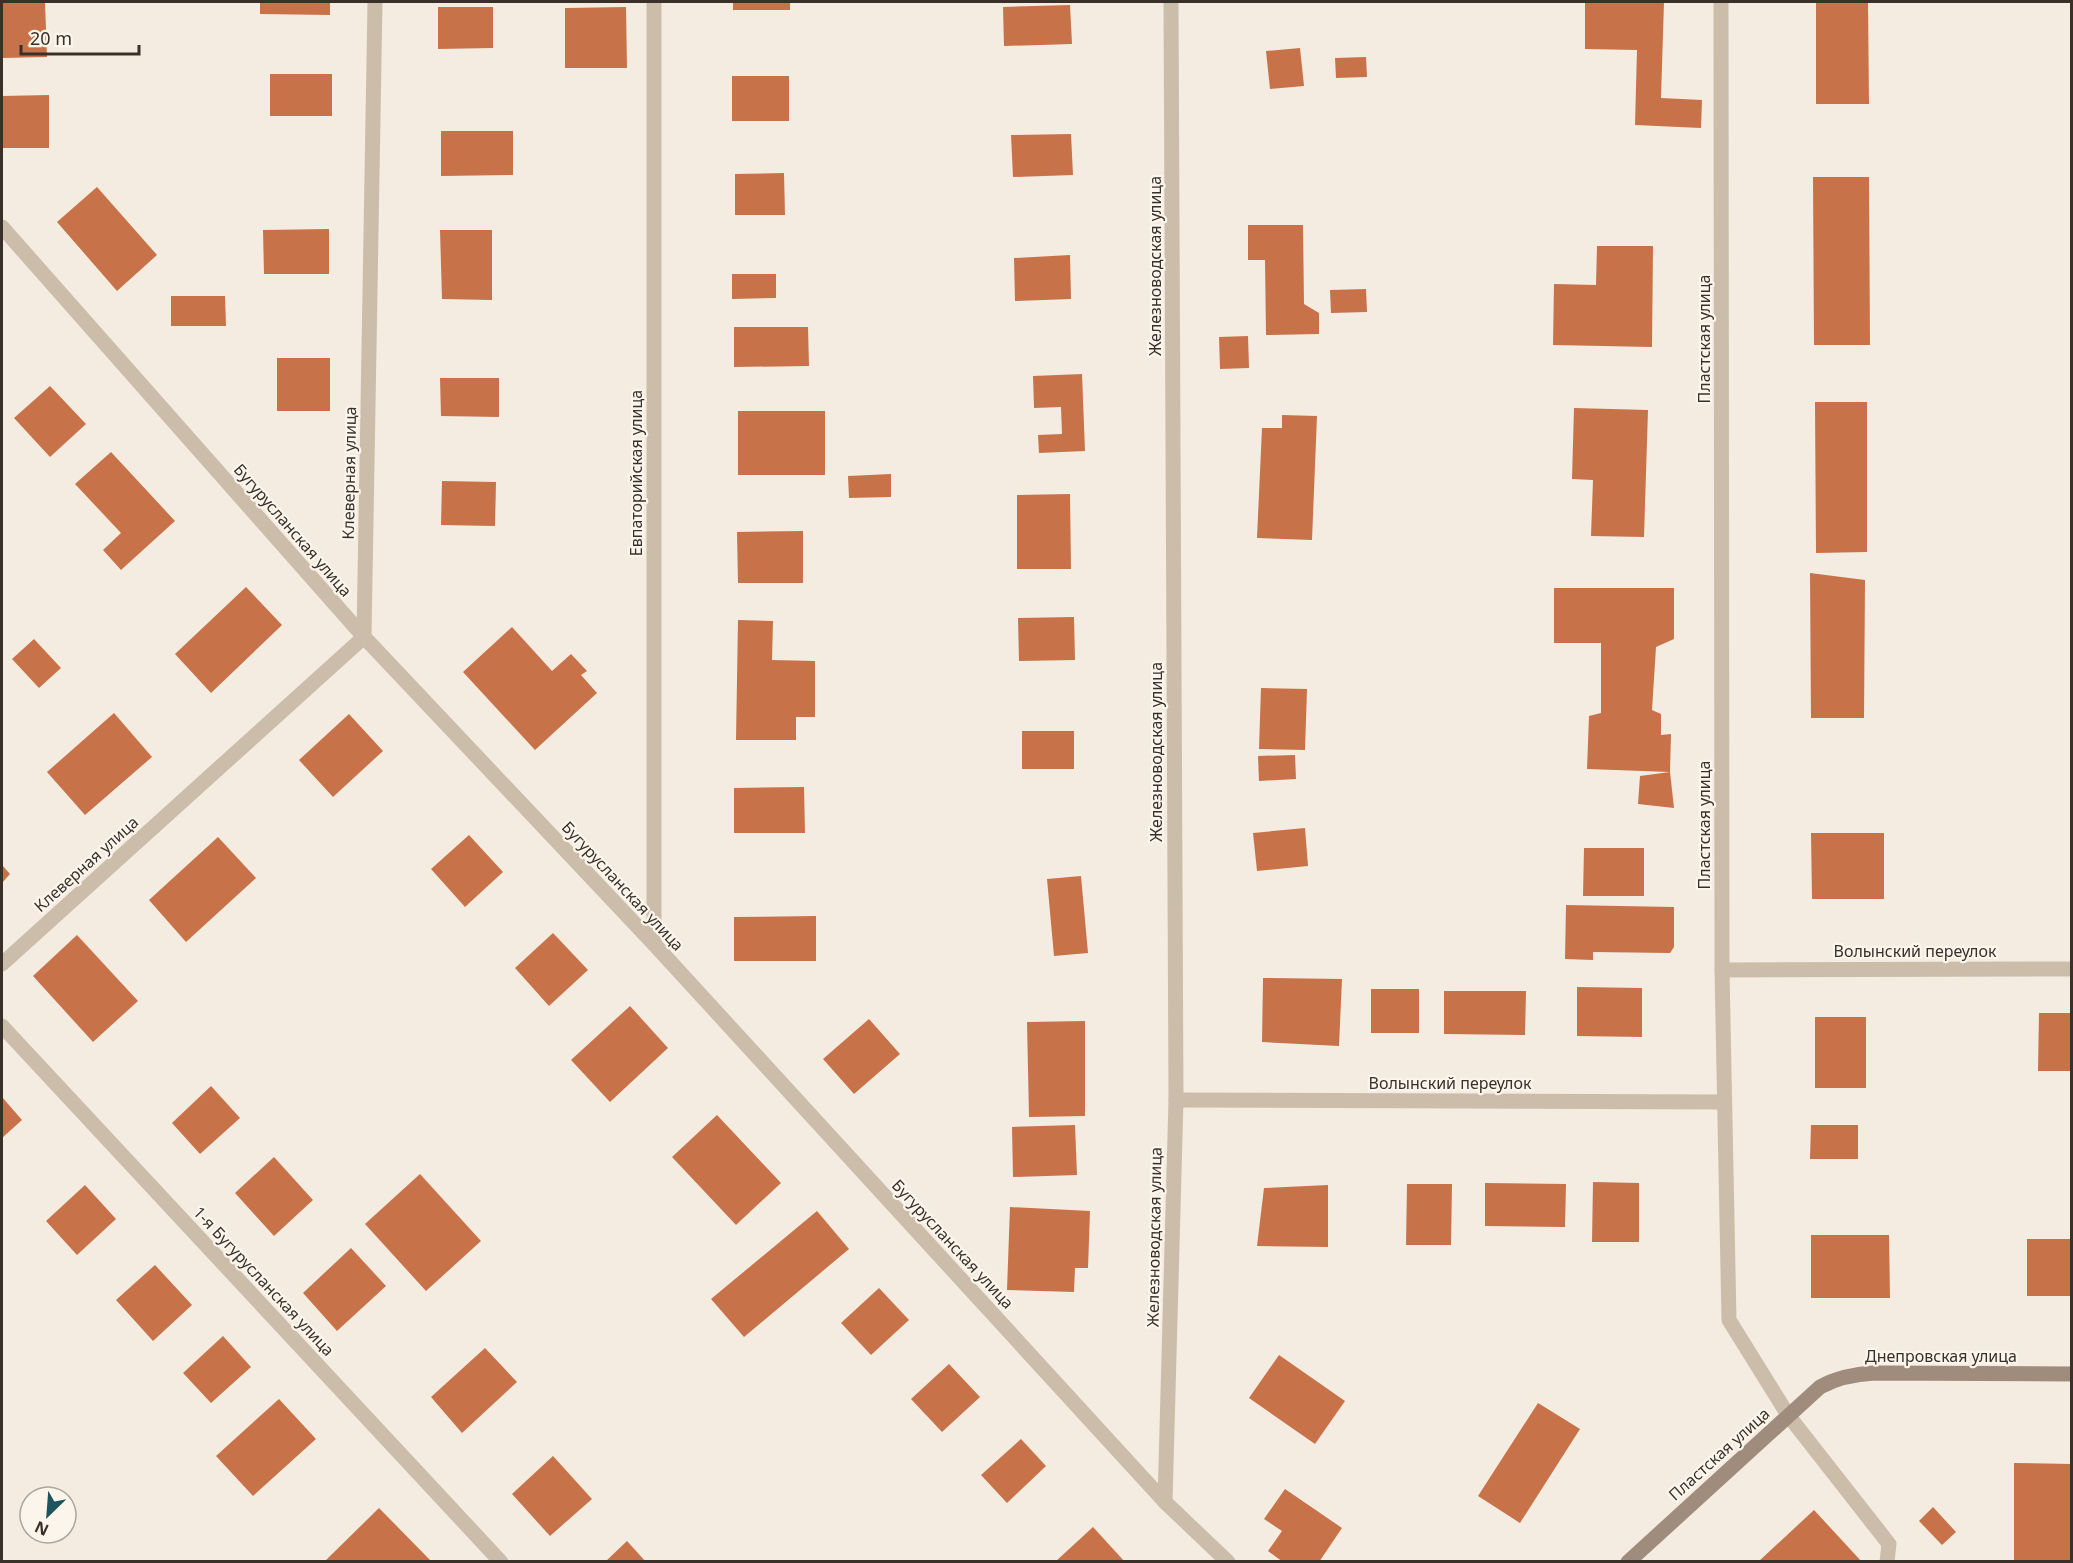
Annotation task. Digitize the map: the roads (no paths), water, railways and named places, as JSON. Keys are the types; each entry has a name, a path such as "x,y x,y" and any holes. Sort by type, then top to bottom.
{"street":[{"name":"Клеверная улица","path":"2,964 364,638 375,2"},
{"name":"Евпаторийская улица","path":"654,2 654,944"},
{"name":"Железноводская улица","path":"1165,1502 1176,1100 1172,2"},
{"name":"Пластская улица","path":"1628,1562 1788,1415 1729,1320 1722,970 1721,2"},
{"name":"Бугурусланская улица","path":"2,227 364,638 654,944 1165,1502 1228,1562"},
{"name":"Волынский переулок","path":"1722,970 2072,969"},
{"name":"1-я Бугурусланская улица","path":"2,1026 501,1562"},
{"name":"Волынский переулок","path":"1176,1100 1724,1102"},
{"name":"Днепровская улица","path":"1788,1415 1820,1387 1851,1374 2072,1374"},
{"path":"1788,1415 1889,1544 1887,1562"}]}
